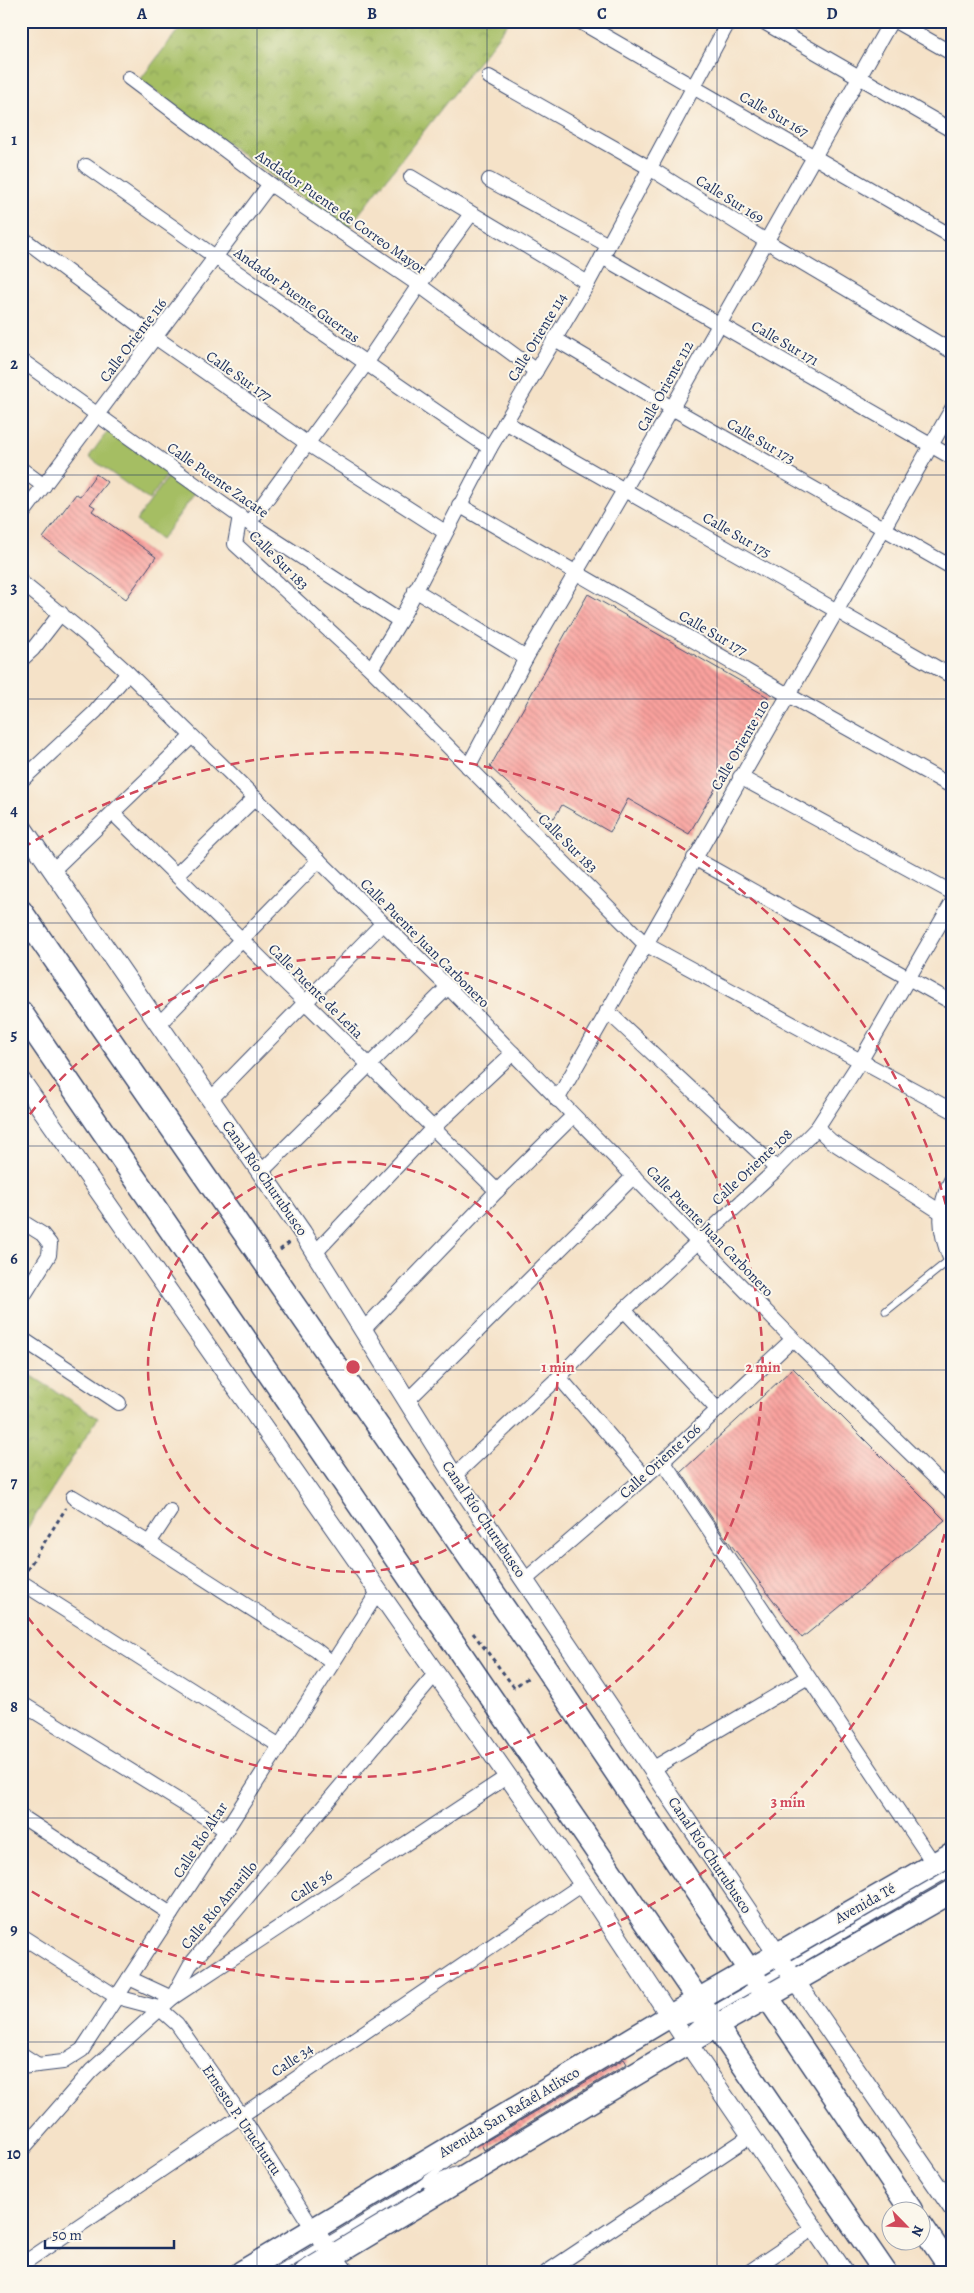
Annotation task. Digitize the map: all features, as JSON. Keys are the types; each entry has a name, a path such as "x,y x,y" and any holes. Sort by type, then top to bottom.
{"main road":[{"path":"21,911 545,1667 904,2200"},
{"path":"21,1012 885,2272"},
{"name":"Avenida Té","path":"786,1967 943,1868 953,1853"},
{"path":"786,1967 953,1891"},
{"name":"Avenida San Rafaél Atlixco","path":"306,2272 329,2250 676,2030 786,1967"},
{"name":"Avenida San Rafaél Atlixco","path":"242,2272 329,2250 676,2030 786,1967"},
{"path":"932,2241 953,2272"}],"street":[{"name":"Calle Sur 167","path":"579,21 953,237"},
{"name":"Calle Oriente 114","path":"371,669 400,620 490,448 588,283 648,168 729,21"},
{"path":"762,21 953,131"},
{"name":"Calle Oriente 112","path":"468,766 526,658 672,408 891,21"},
{"path":"895,21 953,54"},
{"name":"Calle Sur 169","path":"490,77 648,168 766,241 953,352"},
{"name":"Andador Puente de Correo Mayor","path":"128,78 270,184 418,285 536,371"},
{"name":"Andador Puente Guerras","path":"86,166 216,256 365,364 490,448"},
{"path":"411,177 588,283"},
{"name":"Calle Sur 171","path":"489,180 605,251 718,324 953,458"},
{"name":"Calle Oriente 116","path":"21,516 270,184"},
{"path":"244,519 308,444 418,285 471,214"},
{"name":"Calle Sur 177","path":"21,238 156,337 308,444 445,532"},
{"name":"Calle Sur 173","path":"555,339 953,568"},
{"name":"Calle Puente Zacate","path":"21,360 244,519 400,620"},
{"name":"Calle Oriente 110","path":"557,1100 953,407"},
{"name":"Calle Sur 175","path":"506,422 953,677"},
{"path":"21,469 44,486"},
{"name":"Calle Sur 177","path":"459,505 788,695 953,787"},
{"name":"Calle Sur 183","path":"244,519 235,544 371,669 645,944 953,1111"},
{"name":"Calle Puente Juan Carbonero","path":"21,582 60,613 128,673 191,737 319,860 448,987 793,1339 953,1495"},
{"path":"416,590 526,658"},
{"path":"21,660 33,649 60,613"},
{"path":"21,781 95,712 128,673"},
{"path":"52,871 191,737"},
{"path":"740,777 953,893"},
{"path":"177,874 254,798"},
{"name":"Calle Puente de Leña","path":"113,813 497,1191"},
{"name":"Canal Río Churubusco","path":"21,825 302,1232 454,1476 786,1967 953,2209"},
{"path":"694,858 953,1003"},
{"path":"158,1024 319,860"},
{"name":"Calle Oriente 108","path":"454,1476 558,1377 624,1310 777,1169 817,1128 861,1060 953,901"},
{"path":"210,1100 382,924"},
{"path":"261,1172 448,987"},
{"path":"607,1011 777,1169"},
{"path":"316,1253 432,1129 513,1053"},
{"path":"21,1080 583,1884 676,2030 752,2135 844,2272"},
{"path":"364,1329 497,1191 573,1116"},
{"path":"817,1128 832,1141 947,1217"},
{"path":"408,1400 634,1176"},
{"path":"952,1259 947,1217 948,1190 953,1181"},
{"path":"21,1221 42,1234 50,1244 49,1255 21,1300"},
{"path":"624,1310 717,1409"},
{"path":"21,1338 119,1403"},
{"name":"Calle Oriente 106","path":"525,1580 663,1461 793,1339"},
{"path":"558,1377 645,1477"},
{"path":"663,1461 808,1678 943,1868"},
{"path":"72,1497 149,1543 316,1650 332,1663"},
{"path":"149,1543 170,1511"},
{"path":"24,1577 280,1746"},
{"name":"Calle Río Altar","path":"21,2067 63,2062 82,2050 226,1830 378,1592"},
{"name":"Calle Río Amarillo","path":"21,2151 91,2071 172,1998 190,1964 436,1673"},
{"path":"652,1768 808,1678"},
{"path":"21,1703 226,1830"},
{"name":"Calle 36","path":"172,1998 508,1776"},
{"path":"21,1816 171,1914"},
{"name":"Calle 34","path":"21,2265 583,1884"},
{"name":"Ernesto P. Uruchurtu","path":"21,1936 117,1997 159,2008 177,2024 241,2115 329,2250"},
{"path":"129,1978 172,1998"},
{"path":"21,2054 38,2065"},
{"path":"547,2272 752,2135"},
{"path":"749,2272 814,2228"}],"lane":[{"path":"886,1310 952,1259"},
{"path":"470,2164 676,2030"},
{"path":"276,2272 329,2250 471,2147"},
{"path":"414,2189 462,2168"}],"path":[{"path":"264,1263 302,1232"},
{"path":"24,1577 72,1497"},
{"path":"472,1632 514,1687 545,1667"}],"green space":[{"path":"185,21 510,21 348,228 275,178 140,80"},
{"path":"112,425 172,468 149,500 89,457"},
{"path":"173,470 198,489 161,540 136,521"},
{"path":"21,1369 98,1418 21,1538"}],"building":[{"path":"96,474 107,482 90,504 95,507 92,511 156,557 126,599 43,538 76,494 80,496"},
{"path":"588,594 768,697 689,834 628,799 610,832 562,805 554,818 535,809 490,767"},
{"path":"793,1368 945,1520 802,1638 722,1533 681,1472"},
{"path":"624,2059 627,2064 484,2150 481,2144"}]}
